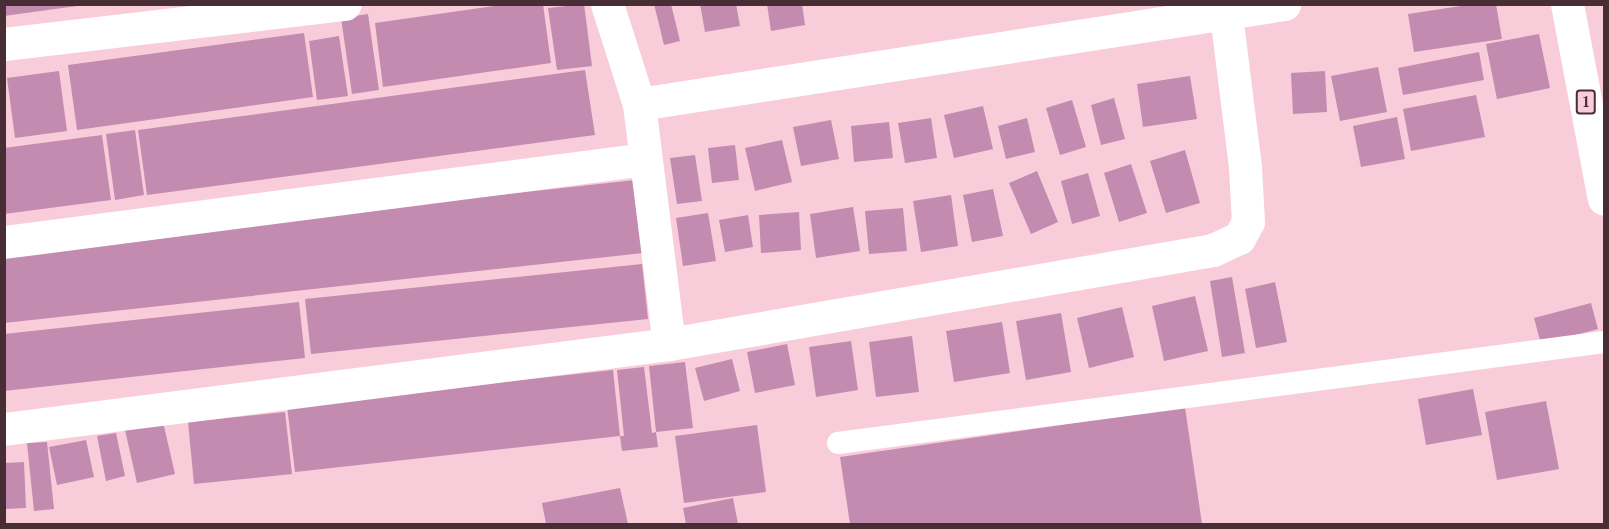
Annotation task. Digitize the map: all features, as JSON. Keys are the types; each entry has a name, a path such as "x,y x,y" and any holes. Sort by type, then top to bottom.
{"main road":[{"path":"4,45 345,4"},
{"path":"608,4 639,104 669,344"},
{"path":"639,104 1226,15 1284,4"},
{"name":"1","path":"1567,4 1605,199"},
{"path":"4,429 669,344 1213,249 1239,238 1248,222 1245,167 1226,15"},
{"path":"4,242 645,159"}],"lane":[{"path":"838,443 1605,342"}],"building":[{"path":"4,4 77,4 77,6 4,16"},
{"path":"508,4 543,4 551,63 383,87 375,23"},
{"path":"584,4 592,66 557,70 548,8"},
{"path":"654,4 671,4 680,41 664,45"},
{"path":"700,4 736,4 740,26 705,32"},
{"path":"767,4 802,4 805,25 771,31"},
{"path":"1474,4 1496,4 1502,39 1414,52 1408,14"},
{"path":"368,14 379,90 352,94 341,18"},
{"path":"304,33 313,97 77,130 68,65"},
{"path":"1539,34 1550,88 1497,99 1486,44"},
{"path":"339,36 348,96 317,100 309,41"},
{"path":"1479,52 1484,80 1403,95 1398,68"},
{"path":"1378,67 1387,112 1340,121 1331,76"},
{"path":"585,70 595,135 147,195 138,130"},
{"path":"59,71 67,131 15,138 7,78"},
{"path":"1325,71 1327,112 1293,114 1291,73"},
{"path":"1190,76 1197,119 1143,127 1137,84"},
{"path":"1476,95 1485,137 1411,151 1403,109"},
{"path":"1114,98 1125,139 1101,145 1091,105"},
{"path":"1072,100 1086,147 1060,155 1046,108"},
{"path":"983,106 993,149 954,158 944,115"},
{"path":"1397,117 1405,159 1361,167 1353,126"},
{"path":"931,118 937,158 905,163 898,123"},
{"path":"1027,118 1035,152 1006,159 998,126"},
{"path":"831,120 839,159 801,166 793,127"},
{"path":"889,122 893,158 854,162 851,126"},
{"path":"135,130 144,195 115,200 106,134"},
{"path":"102,135 111,200 4,214 4,148"},
{"path":"782,140 792,182 755,191 745,148"},
{"path":"735,145 739,180 712,183 708,148"},
{"path":"1185,150 1200,203 1166,213 1150,161"},
{"path":"695,155 702,201 677,204 670,158"},
{"path":"1131,164 1147,213 1119,222 1104,173"},
{"path":"1037,171 1058,222 1031,234 1009,183"},
{"path":"1088,173 1100,216 1072,224 1061,181"},
{"path":"635,180 643,253 4,323 4,249"},
{"path":"993,189 1003,236 972,242 963,195"},
{"path":"951,195 958,246 921,252 913,201"},
{"path":"853,207 860,251 816,258 810,214"},
{"path":"903,208 907,251 869,254 865,211"},
{"path":"799,212 801,250 761,253 759,215"},
{"path":"708,213 716,261 683,266 676,218"},
{"path":"748,215 753,247 725,252 719,220"},
{"path":"642,264 648,319 311,354 305,299"},
{"path":"1232,277 1245,353 1222,357 1210,281"},
{"path":"1275,282 1287,342 1256,348 1245,289"},
{"path":"1195,296 1208,351 1164,361 1152,306"},
{"path":"299,302 305,358 4,391 4,334"},
{"path":"1591,303 1598,329 1541,344 1534,318"},
{"path":"1122,307 1134,357 1089,368 1077,318"},
{"path":"1061,313 1071,372 1026,380 1016,321"},
{"path":"1002,322 1010,373 954,382 946,331"},
{"path":"912,336 919,392 876,397 869,342"},
{"path":"851,341 858,390 816,397 809,347"},
{"path":"787,344 795,385 755,393 747,352"},
{"path":"732,359 740,391 704,401 695,368"},
{"path":"685,362 693,428 656,432 649,366"},
{"path":"644,367 652,433 656,432 658,447 622,451 620,436 624,436 617,370"},
{"path":"613,370 620,436 295,472 287,406"},
{"path":"1473,389 1482,435 1426,445 1418,399"},
{"path":"1546,401 1559,469 1497,480 1485,412"},
{"path":"1185,407 1202,524 850,524 840,457"},
{"path":"285,412 292,474 194,484 188,422"},
{"path":"163,422 175,474 137,483 125,430"},
{"path":"757,425 766,492 684,503 675,436"},
{"path":"116,433 125,476 106,481 97,436"},
{"path":"86,440 94,477 57,485 49,447"},
{"path":"47,442 54,509 34,511 27,443"},
{"path":"24,462 26,508 4,509 4,463"},
{"path":"620,488 628,524 546,524 542,503"},
{"path":"733,498 738,524 686,524 683,508"}]}
